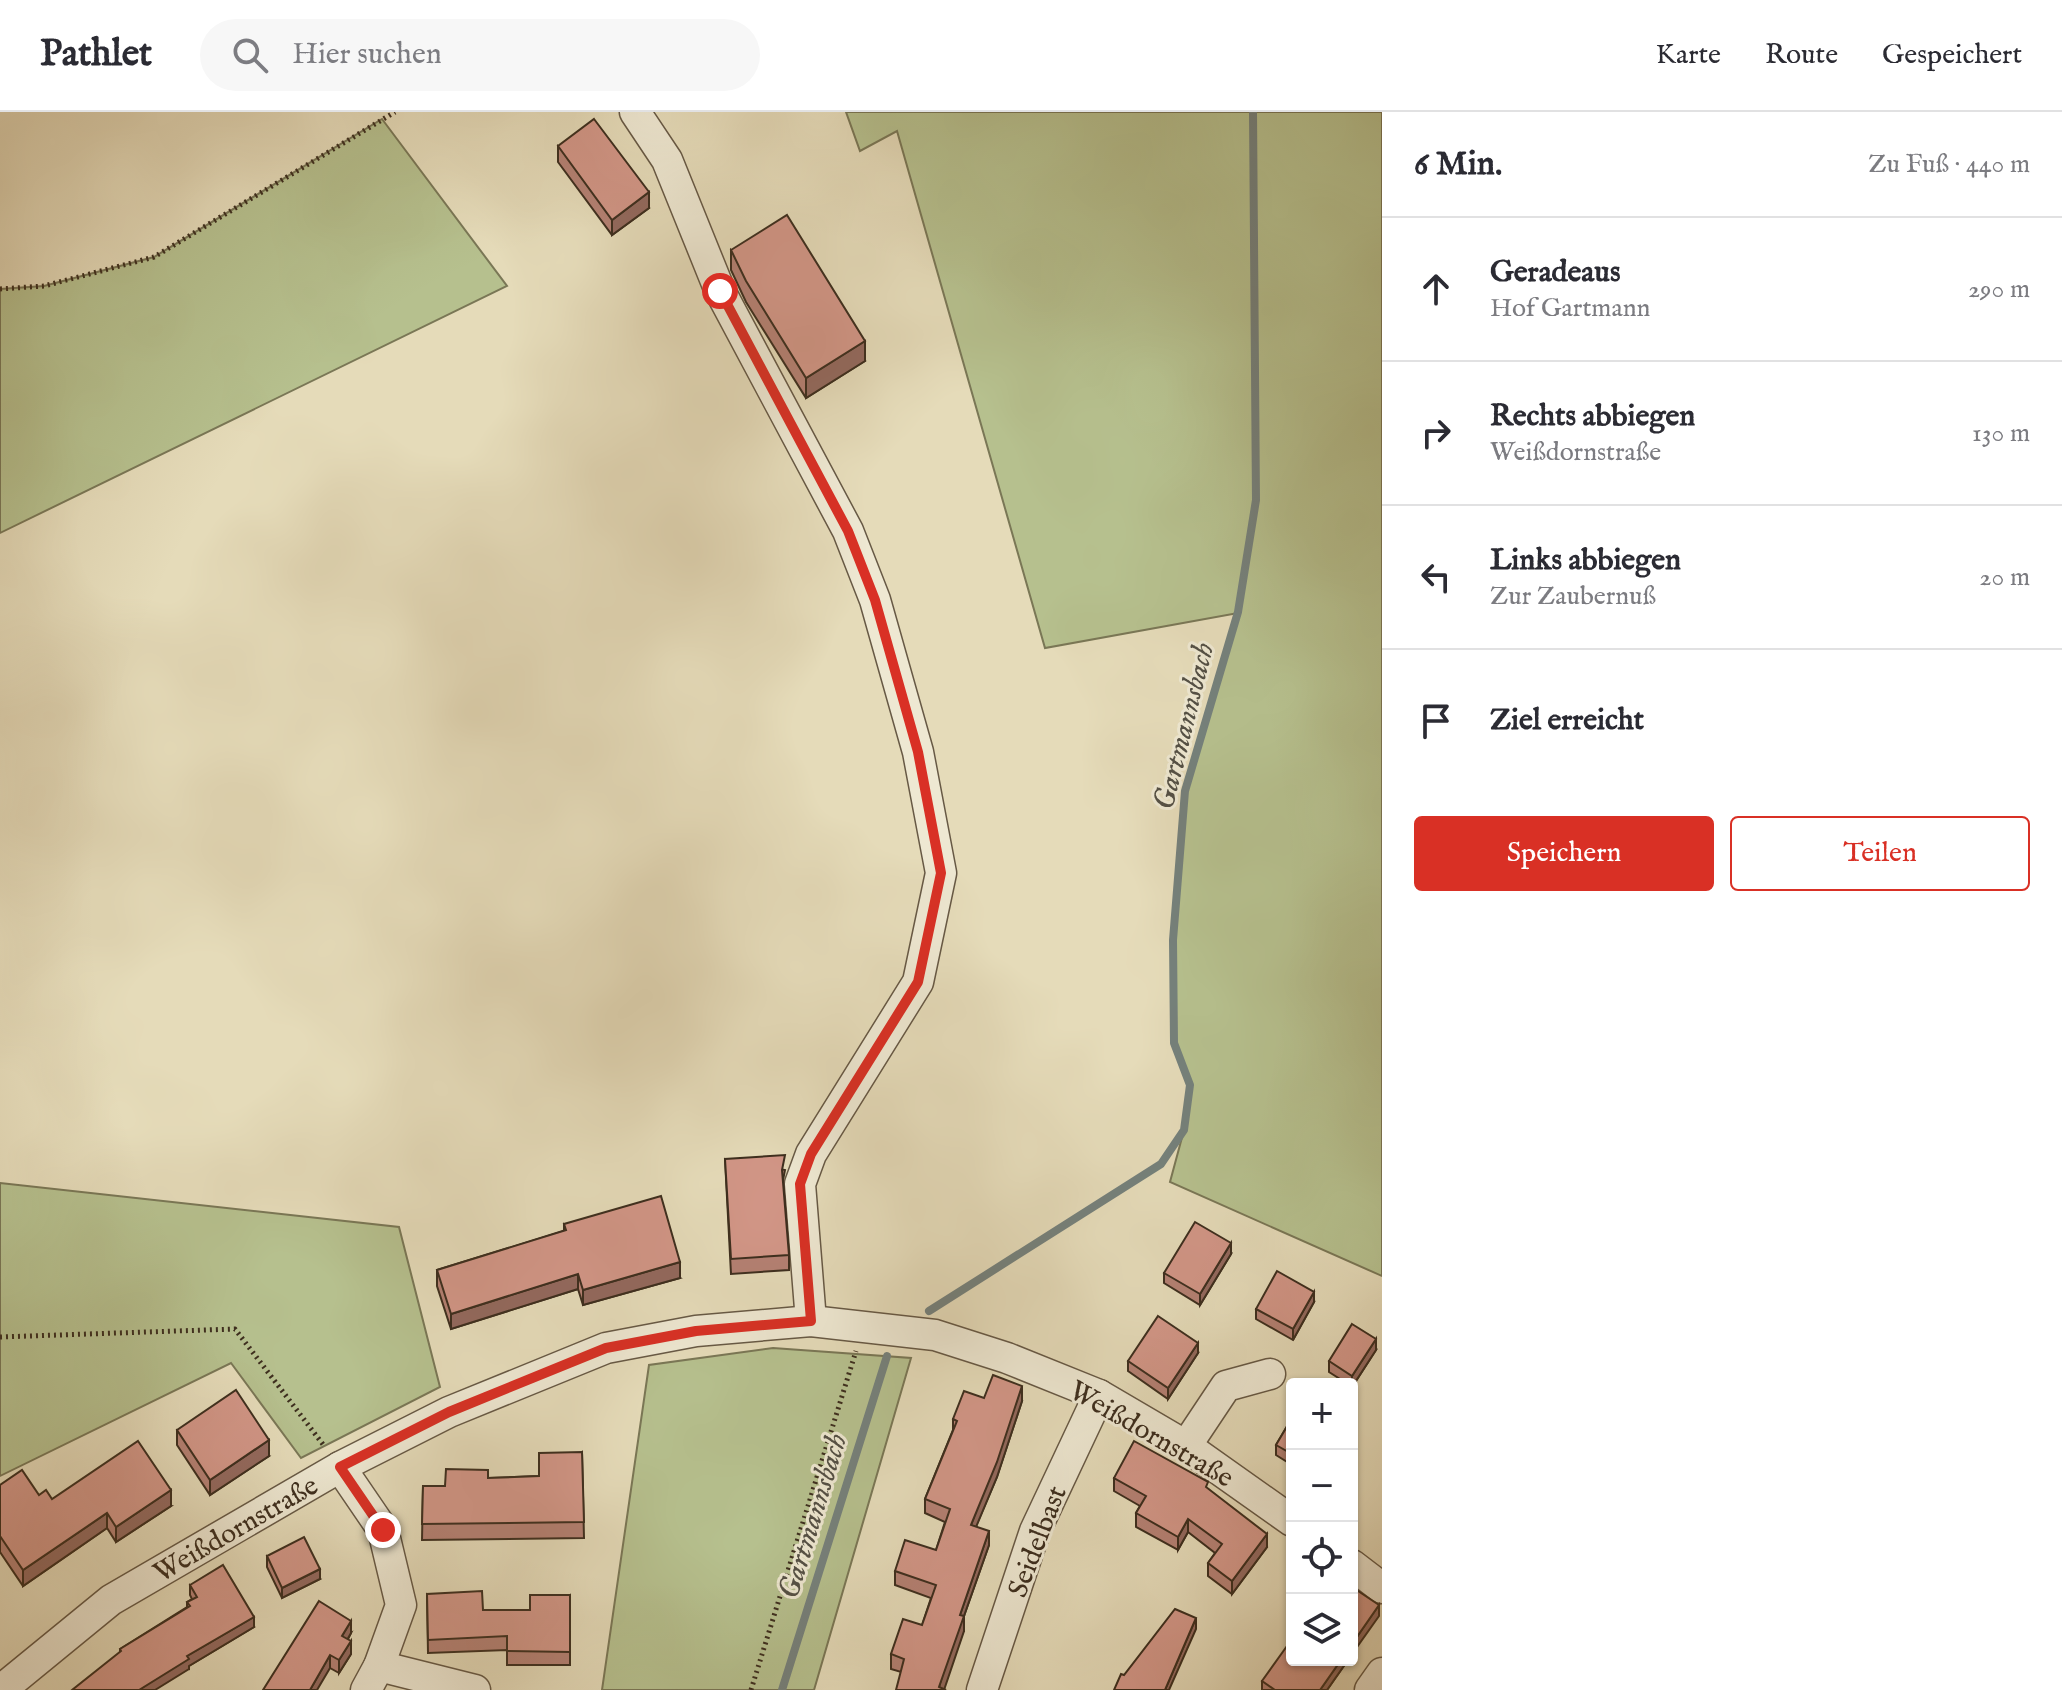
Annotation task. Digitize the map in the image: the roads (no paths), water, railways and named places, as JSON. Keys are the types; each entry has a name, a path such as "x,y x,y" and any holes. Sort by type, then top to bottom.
{"street":[{"path":"635,112 667,160 720,291 848,531 875,600 918,752 941,873 918,982 811,1154 800,1184 811,1321"},
{"name":"Weißdornstraße","path":"1,1690 111,1600 340,1467 449,1412 606,1348 696,1331 811,1321 935,1335 1007,1358 1099,1395 1186,1446 1286,1517"},
{"path":"1186,1446 1226,1386 1270,1374"},
{"name":"Seidelbast","path":"982,1690 1035,1531 1099,1395"},
{"path":"340,1467 383,1530 401,1605 372,1678 475,1690"},
{"path":"1358,1570 1382,1588"},
{"path":"1370,1690 1382,1673"}],"waterway":[{"name":"Gartmannsbach","path":"929,1311 1161,1164 1184,1130 1190,1085 1174,1043 1173,940 1185,791 1238,612 1256,500 1253,112"},
{"name":"Gartmannsbach","path":"782,1690 887,1356"}]}
